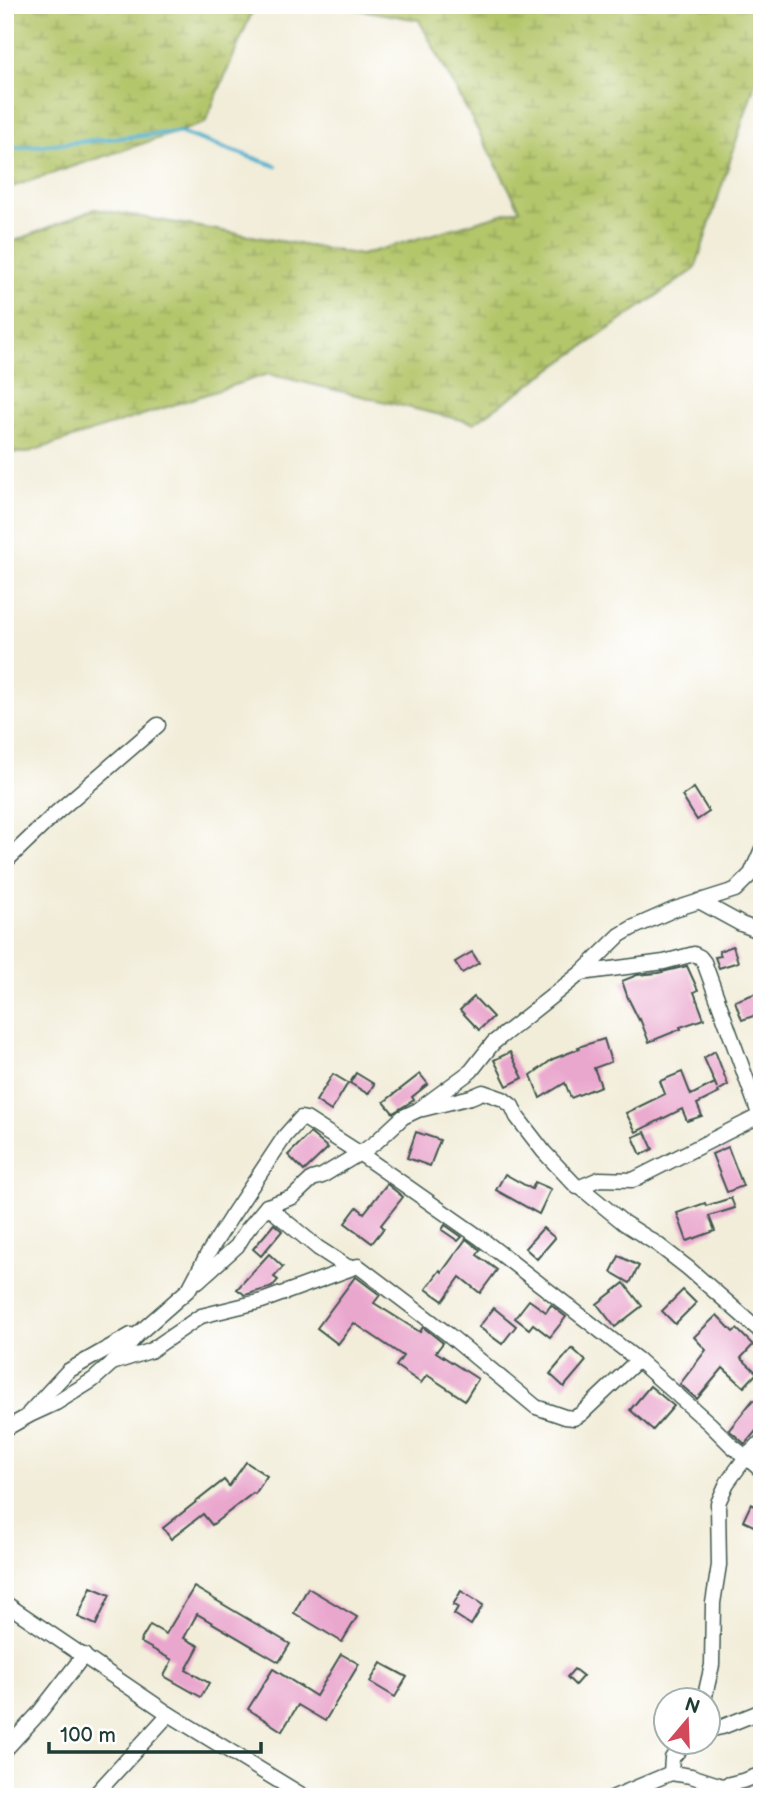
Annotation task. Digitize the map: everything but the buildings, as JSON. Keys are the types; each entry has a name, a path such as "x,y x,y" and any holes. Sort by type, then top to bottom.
{"street":[{"path":"5,862 56,813 158,726"},
{"path":"5,1429 56,1404 111,1364 146,1326 237,1246 267,1206 293,1197 312,1179 322,1176 376,1142 404,1117 418,1110 471,1071 493,1043 582,973 621,935 675,909 735,890 751,874 762,849"},
{"path":"699,901 762,932"},
{"path":"580,1187 599,1179 633,1180 761,1119 700,957 694,954 664,962 582,973"},
{"path":"418,1110 484,1092 503,1099 512,1106 517,1117 544,1152 577,1187 688,1268 762,1334"},
{"path":"189,1289 231,1217 298,1120 306,1119 479,1237 638,1360 762,1471"},
{"path":"267,1206 318,1248 349,1268 358,1266 449,1335 536,1407 575,1418 638,1360"},
{"path":"111,1364 150,1351 201,1316 262,1301 358,1266"},
{"path":"736,1311 762,1317"},
{"path":"23,1419 68,1371 146,1326"},
{"path":"707,1686 712,1665 713,1603 719,1565 718,1503 727,1483 762,1441"},
{"path":"5,1603 169,1714 305,1797"},
{"path":"5,1750 39,1713 84,1655"},
{"path":"722,1727 762,1712"},
{"path":"93,1797 169,1714"},
{"path":"671,1773 674,1756"},
{"path":"614,1797 671,1773 722,1786 762,1774"}],"green space":[{"path":"5,5 255,5 205,123 5,189"},
{"path":"332,5 758,5 762,10 762,61 695,269 474,423 268,374 26,453 5,452 5,245 95,209 361,255 520,209 419,20"}],"waterway":[{"path":"5,149 179,132 276,166"}]}
